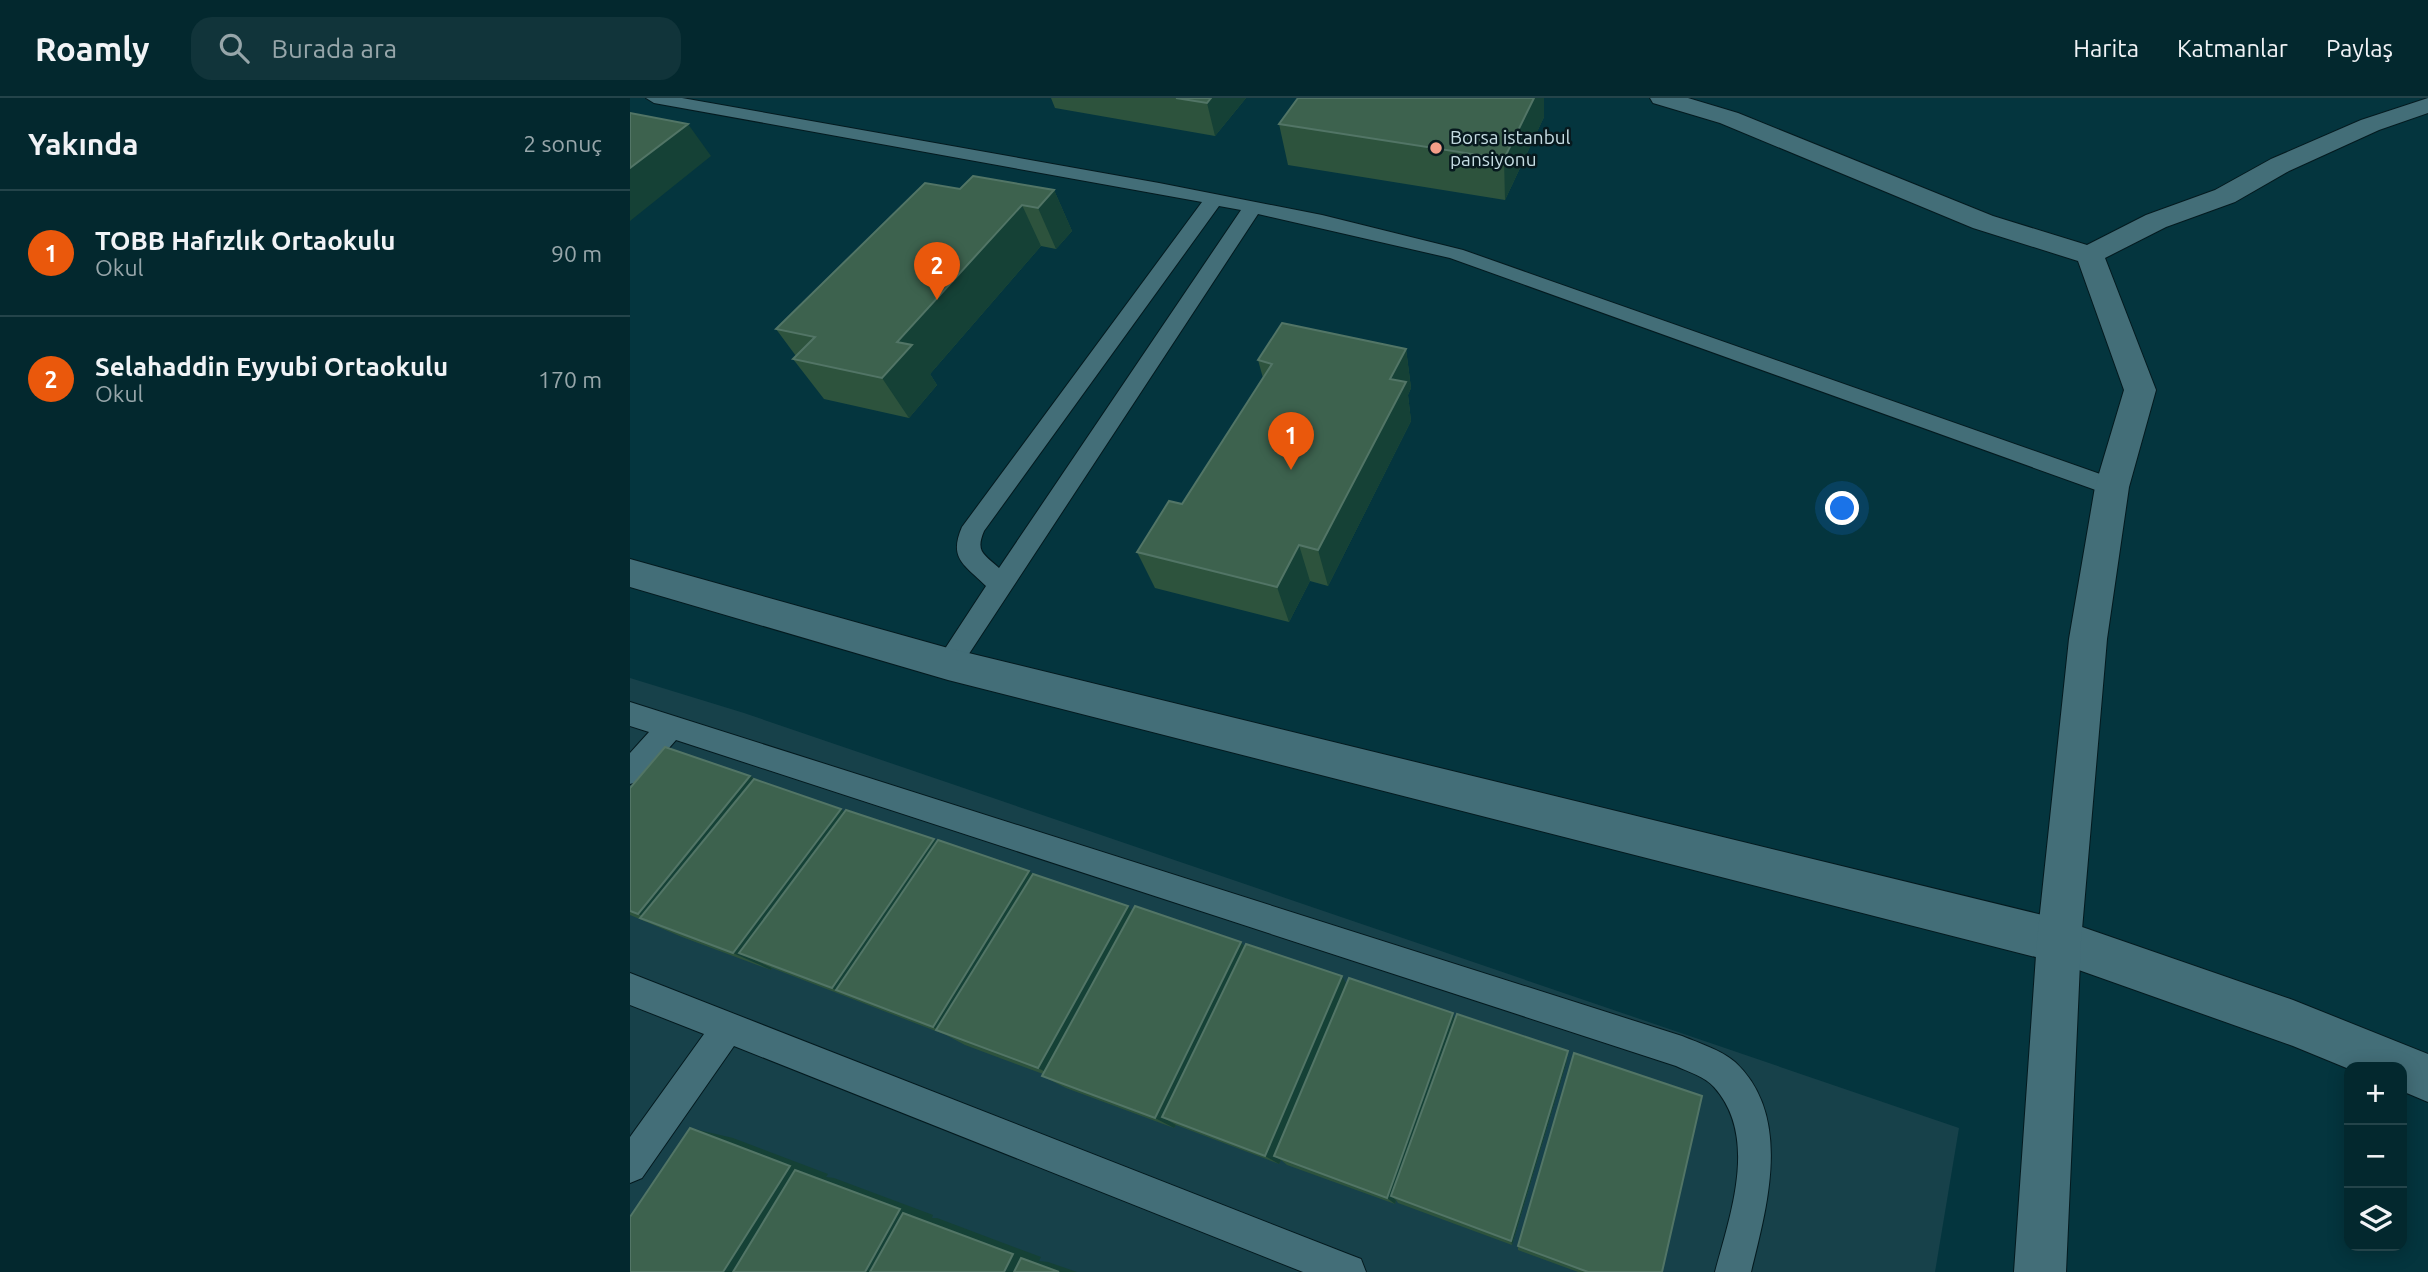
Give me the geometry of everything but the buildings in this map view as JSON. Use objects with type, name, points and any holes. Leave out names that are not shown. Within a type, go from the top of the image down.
[{"type":"street","points":[[1662,98],[1728,118],[1983,222],[2090,255],[2155,221],[2225,196],[2280,165],[2370,125],[2428,105]]},
{"type":"street","points":[[2040,1272],[2059,941],[2088,639],[2112,487],[2140,390],[2090,255]]},
{"type":"street","points":[[630,573],[948,664],[2059,941],[2293,1023],[2428,1077]]},
{"type":"lane","points":[[654,98],[1322,220],[1456,254],[2112,487]]},
{"type":"lane","points":[[1000,585],[977,565],[969,554],[967,543],[974,527],[1214,199]]},
{"type":"lane","points":[[948,664],[1253,207]]},
{"type":"lane","points":[[630,714],[1682,1052],[1723,1073],[1748,1105],[1755,1149],[1754,1187],[1733,1272]]},
{"type":"lane","points":[[630,772],[671,727]]},
{"type":"lane","points":[[630,989],[1348,1272]]},
{"type":"lane","points":[[630,1166],[729,1028]]},
{"type":"shaded area","points":[[630,678],[744,713],[1959,1128],[1935,1272],[630,1272]]},
{"type":"place","name":"Borsa istanbul pansiyonu","points":[[1436,148]]},
{"type":"place","name":"Selahaddin Eyyubi Ortaokulu","points":[[937,300]]},
{"type":"place","name":"TOBB Hafızlık Ortaokulu","points":[[1291,470]]}]
